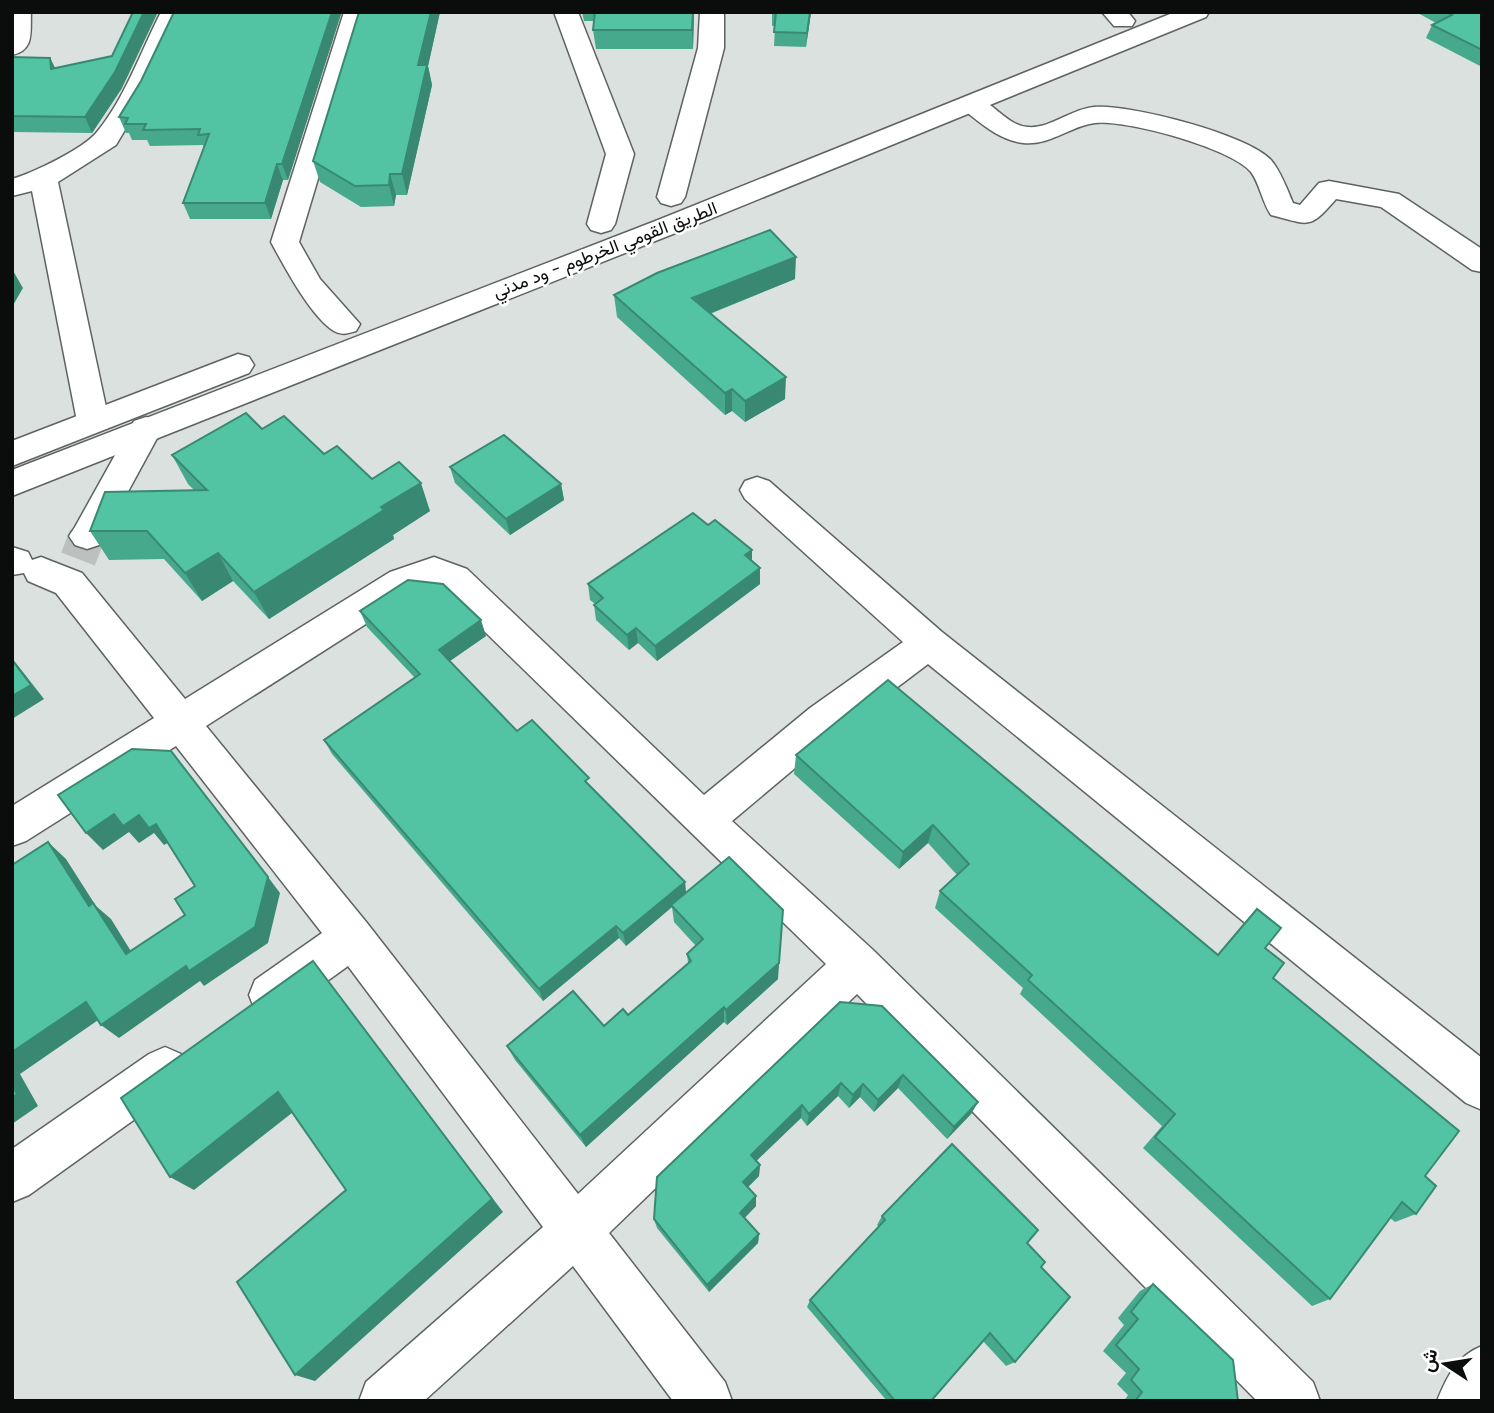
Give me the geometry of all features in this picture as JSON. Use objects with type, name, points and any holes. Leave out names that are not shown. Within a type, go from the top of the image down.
[{"type":"main road","points":[[12,48],[17,46],[19,12]]},
{"type":"main road","points":[[12,188],[44,178],[106,139],[132,96],[173,12]]},
{"type":"main road","points":[[345,324],[308,284],[285,242],[356,12]]},
{"type":"main road","points":[[566,12],[620,153],[601,224]]},
{"type":"main road","points":[[671,197],[711,48],[712,12]]},
{"type":"main road","name":"الطريق القومي الخرطوم - ود مدني","points":[[12,484],[973,104],[1197,12]]},
{"type":"main road","name":"الطريق القومي الخرطوم - ود مدني","points":[[12,454],[1128,15]]},
{"type":"main road","points":[[973,104],[1004,128],[1020,135],[1042,135],[1067,123],[1102,115],[1174,128],[1200,136],[1259,164],[1281,209],[1306,215],[1329,189],[1369,194],[1397,204],[1482,263]]},
{"type":"main road","points":[[44,178],[93,421]]},
{"type":"main road","points":[[146,429],[50,562],[352,937],[574,1232],[706,1401]]},
{"type":"main road","points":[[757,490],[929,643],[1482,1087]]},
{"type":"main road","points":[[12,828],[403,582],[434,571],[454,579],[703,820],[857,964],[1294,1401]]},
{"type":"main road","points":[[703,820],[824,720],[929,643]]},
{"type":"main road","points":[[239,1017],[352,937]]},
{"type":"main road","points":[[384,1401],[574,1232],[857,964]]},
{"type":"main road","points":[[12,1178],[193,1050]]},
{"type":"main road","points":[[1463,1401],[1482,1372]]},
{"type":"building","points":[[133,12],[144,12],[115,72],[85,117],[12,116],[12,57],[50,58],[51,69],[112,56]]},
{"type":"building","points":[[174,12],[332,12],[282,164],[277,164],[265,203],[183,203],[209,134],[198,135],[200,129],[143,130],[146,124],[125,124],[128,118],[119,117],[141,81]]},
{"type":"building","points":[[359,12],[431,12],[418,65],[427,65],[402,174],[390,174],[389,185],[355,186],[313,161]]},
{"type":"building","points":[[595,12],[693,12],[692,30],[593,30]]},
{"type":"building","points":[[776,12],[810,12],[807,33],[774,32]]},
{"type":"building","points":[[1447,12],[1482,12],[1482,50],[1432,25],[1452,15]]},
{"type":"building","points":[[770,230],[796,257],[692,298],[786,377],[745,401],[732,389],[725,393],[614,295],[657,273]]},
{"type":"building","points":[[246,413],[262,429],[284,416],[324,454],[337,446],[372,479],[399,462],[421,483],[381,507],[384,510],[254,592],[218,553],[185,573],[147,531],[90,531],[105,492],[207,490],[172,455]]},
{"type":"building","points":[[504,435],[561,484],[506,519],[450,467]]},
{"type":"building","points":[[693,513],[708,525],[715,520],[752,550],[745,555],[760,568],[655,646],[636,628],[627,635],[594,605],[603,598],[588,584]]},
{"type":"building","points":[[408,580],[443,584],[481,620],[439,650],[517,731],[532,720],[589,778],[585,781],[685,882],[623,933],[616,926],[539,989],[324,740],[420,674],[360,611]]},
{"type":"building","points":[[12,660],[31,685],[12,696]]},
{"type":"building","points":[[888,680],[1218,955],[1257,909],[1281,928],[1265,948],[1284,963],[1273,978],[1459,1131],[1425,1176],[1436,1186],[1416,1214],[1402,1202],[1330,1299],[1155,1137],[1175,1114],[1028,980],[1032,975],[940,891],[969,864],[933,825],[903,852],[796,755]]},
{"type":"building","points":[[132,749],[171,751],[268,877],[255,927],[189,971],[186,966],[101,1025],[86,1002],[12,1052],[12,865],[48,842],[89,906],[93,903],[126,954],[185,915],[175,899],[195,886],[156,824],[149,828],[139,815],[123,826],[114,814],[86,833],[58,795]]},
{"type":"building","points":[[729,857],[783,910],[779,963],[726,1010],[724,1007],[580,1135],[507,1046],[573,991],[604,1026],[623,1009],[628,1015],[691,961],[687,954],[703,939],[671,905]]},
{"type":"building","points":[[313,961],[492,1199],[295,1375],[237,1282],[346,1190],[278,1092],[170,1177],[121,1098]]},
{"type":"building","points":[[840,1002],[882,1006],[978,1102],[954,1127],[903,1075],[878,1100],[863,1084],[853,1095],[841,1083],[809,1114],[802,1105],[751,1155],[760,1165],[743,1182],[756,1196],[740,1213],[759,1234],[707,1285],[654,1219],[657,1177]]},
{"type":"building","points":[[12,1085],[17,1094],[12,1098]]},
{"type":"building","points":[[952,1144],[1038,1230],[1027,1243],[1045,1262],[1041,1267],[1070,1297],[1015,1362],[990,1333],[931,1401],[895,1401],[810,1300],[885,1220],[882,1216]]},
{"type":"building","points":[[1153,1284],[1233,1360],[1238,1401],[1135,1401],[1142,1392],[1131,1380],[1139,1369],[1116,1345],[1138,1319],[1131,1312]]},
{"type":"tunnel","points":[[78,559],[87,536]]}]
